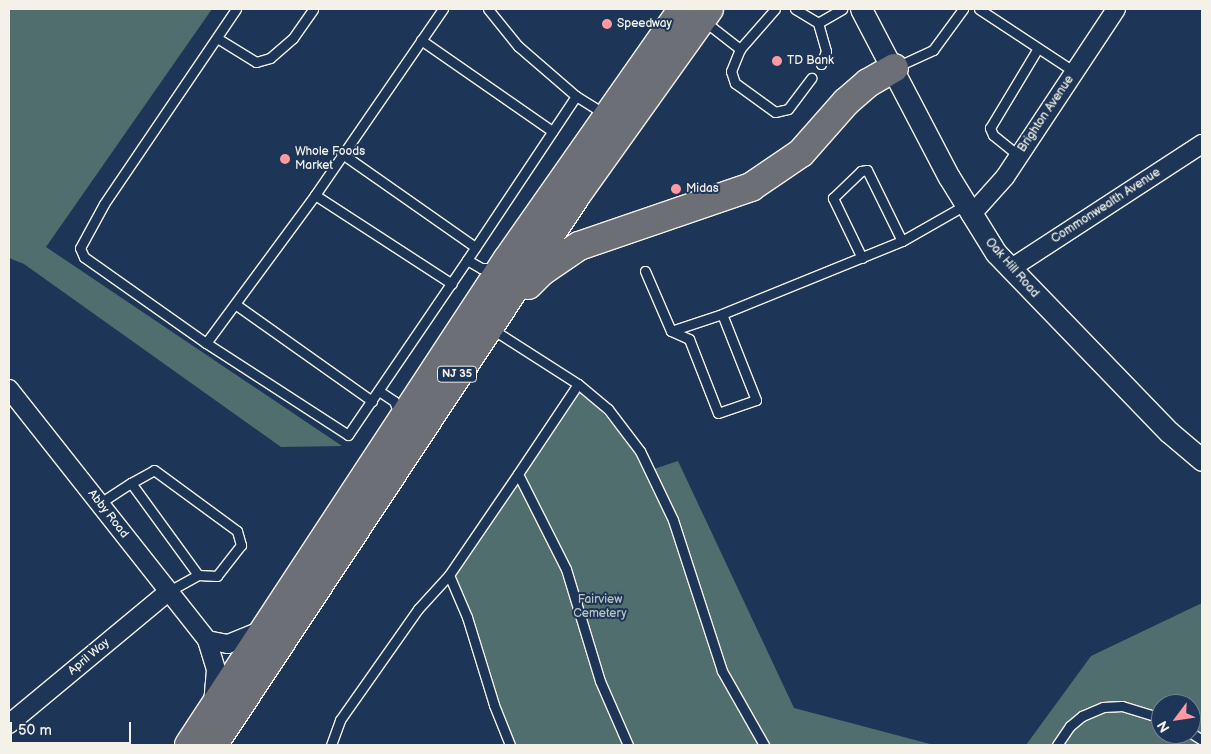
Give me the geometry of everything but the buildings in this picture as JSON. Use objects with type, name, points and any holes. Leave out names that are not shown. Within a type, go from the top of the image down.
[{"type":"highway","name":"NJ 35","points":[[189,745],[422,390],[483,281],[507,260],[606,115],[698,12]]},
{"type":"highway","name":"NJ 35","points":[[213,745],[698,12]]},
{"type":"highway","points":[[489,326],[541,272],[579,246],[720,200],[750,188],[782,168],[821,133],[846,102],[868,83],[894,68]]},
{"type":"street","name":"Oak Hill Road","points":[[861,9],[894,68],[919,123],[968,210],[1010,269],[1169,432],[1202,460]]},
{"type":"street","name":"Brighton Avenue","points":[[968,210],[1019,156],[1116,9]]},
{"type":"street","name":"Commonwealth Avenue","points":[[1010,269],[1202,144]]},
{"type":"street","name":"Abby Road","points":[[9,389],[207,640],[216,670],[213,709]]},
{"type":"street","name":"April Way","points":[[9,724],[169,591]]},
{"type":"street","points":[[207,640],[228,644],[243,641],[266,628]]},
{"type":"lane","points":[[236,9],[104,204],[80,248],[84,257],[206,343],[348,435],[452,284],[576,96]]},
{"type":"lane","points":[[217,38],[256,62],[270,58],[293,38],[313,9]]},
{"type":"lane","points":[[206,343],[315,195],[341,153],[443,9]]},
{"type":"lane","points":[[488,9],[518,46],[576,96],[606,115]]},
{"type":"lane","points":[[775,9],[740,49],[731,71],[735,83],[775,112],[788,109],[811,78]]},
{"type":"lane","points":[[795,9],[818,24],[826,51],[821,64]]},
{"type":"lane","points":[[818,24],[842,9]]},
{"type":"lane","points":[[894,68],[933,50],[963,9]]},
{"type":"lane","points":[[979,9],[1074,72]]},
{"type":"lane","points":[[698,12],[740,49]]},
{"type":"lane","points":[[420,40],[552,131]]},
{"type":"lane","points":[[1019,156],[993,135],[990,128],[1038,48]]},
{"type":"lane","points":[[341,153],[475,247]]},
{"type":"lane","points":[[862,258],[833,198],[861,171],[867,170],[902,241]]},
{"type":"lane","points":[[315,195],[452,284]]},
{"type":"lane","points":[[671,331],[722,314],[862,258],[968,210]]},
{"type":"lane","points":[[467,260],[483,281]]},
{"type":"lane","points":[[645,271],[671,331],[689,339],[718,413],[756,400],[722,314]]},
{"type":"lane","points":[[235,304],[372,401]]},
{"type":"lane","points":[[489,326],[578,384],[608,409],[628,434],[658,484],[673,520],[722,671],[764,745]]},
{"type":"lane","points":[[331,745],[332,737],[352,704],[418,609],[449,575],[578,384]]},
{"type":"lane","points":[[394,402],[405,401],[422,390]]},
{"type":"lane","points":[[379,391],[394,402],[400,417],[397,429]]},
{"type":"lane","points":[[100,503],[154,470],[237,531],[241,545],[218,576],[198,575],[169,591]]},
{"type":"lane","points":[[518,474],[566,569],[600,681],[628,745]]},
{"type":"lane","points":[[131,483],[198,575]]},
{"type":"lane","points":[[449,575],[467,616],[494,705],[510,745]]},
{"type":"lane","points":[[1057,745],[1070,726],[1082,716],[1103,707],[1122,706],[1151,715]]},
{"type":"green space","points":[[9,9],[212,9],[46,247],[342,446],[281,447],[24,264],[9,258]]},
{"type":"green space","name":"Fairview Cemetery","points":[[575,380],[651,470],[678,461],[794,708],[934,745],[510,745],[445,572]]},
{"type":"green space","points":[[1202,603],[1202,745],[1026,745],[1091,656]]},
{"type":"place","name":"Speedway","points":[[607,24]]},
{"type":"place","name":"TD Bank","points":[[777,61]]},
{"type":"place","name":"Whole Foods Market","points":[[285,159]]},
{"type":"place","name":"Midas","points":[[676,189]]}]
